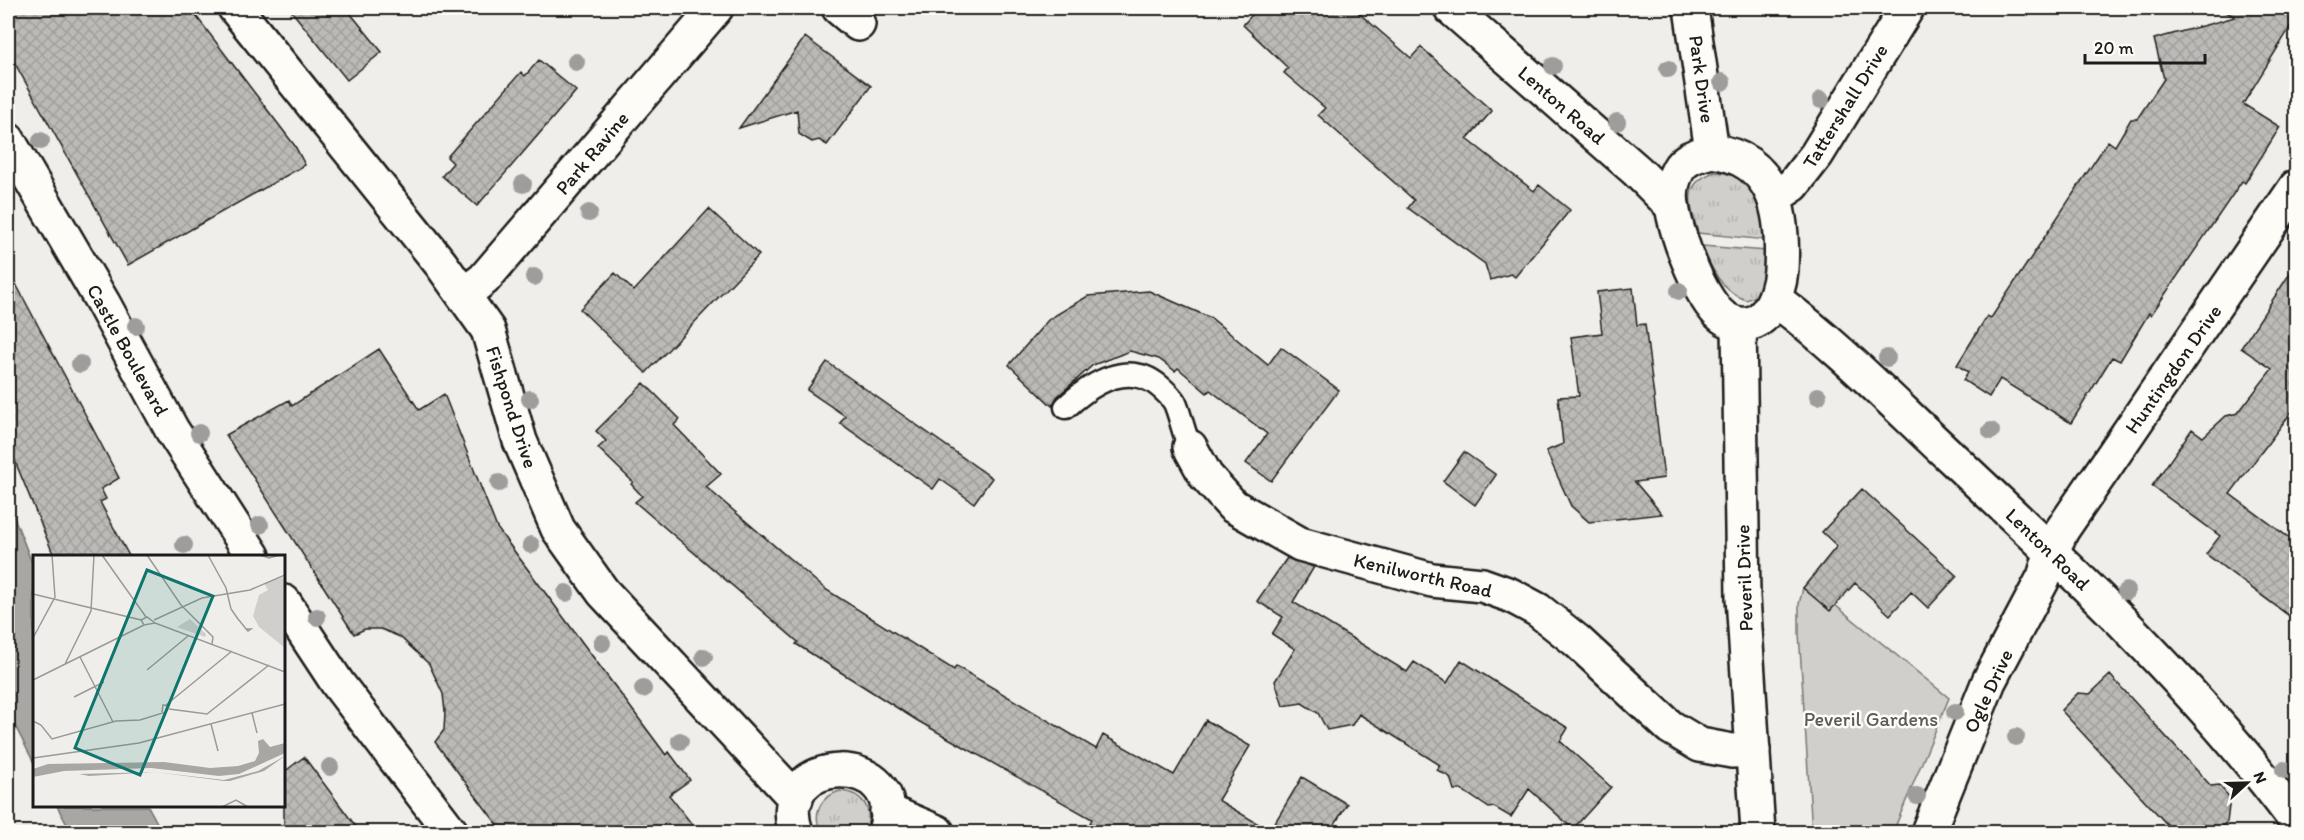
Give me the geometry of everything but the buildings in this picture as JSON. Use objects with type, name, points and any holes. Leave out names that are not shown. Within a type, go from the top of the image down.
[{"type":"street","name":"Fishpond Drive","points":[[235,8],[463,295],[488,330],[519,441],[558,529],[603,592],[796,799]]},
{"type":"street","name":"Park Ravine","points":[[463,295],[484,279],[716,8]]},
{"type":"street","name":"Lenton Road","points":[[1451,8],[1637,171],[1671,206]]},
{"type":"street","name":"Park Drive","points":[[1691,8],[1712,151]]},
{"type":"street","name":"Tattershall Drive","points":[[1775,197],[1794,185],[1817,154],[1907,8]]},
{"type":"street","name":"Castle Boulevard","points":[[8,140],[103,303],[172,430],[252,555]]},
{"type":"street","name":"Lenton Road","points":[[1712,151],[1690,158],[1678,168],[1671,187],[1671,206],[1681,240],[1706,296],[1725,319],[1739,324]]},
{"type":"street","points":[[1712,151],[1741,160],[1757,170],[1775,197],[1782,245],[1776,300],[1759,319],[1739,324]]},
{"type":"street","name":"Huntingdon Drive","points":[[2052,551],[2074,512],[2296,187]]},
{"type":"street","name":"Lenton Road","points":[[1776,300],[1831,345],[2052,551],[2231,737],[2296,821]]},
{"type":"street","name":"Peveril Drive","points":[[1739,324],[1743,597],[1758,832]]},
{"type":"street","name":"Kenilworth Road","points":[[1190,447],[1206,476],[1233,506],[1300,544],[1432,580],[1482,585],[1510,595],[1538,610],[1577,641],[1670,727],[1700,745],[1732,752],[1753,750]]},
{"type":"street","name":"Ogle Drive","points":[[1928,832],[1989,681],[2044,577],[2052,551]]},
{"type":"street","points":[[285,604],[338,684],[451,832]]},
{"type":"street","points":[[796,832],[793,823],[796,799],[813,777],[826,771],[839,769],[866,776],[884,797],[886,822],[938,832]]},
{"type":"lane","points":[[1065,407],[1082,393],[1118,376],[1138,373],[1147,376],[1169,395],[1175,404],[1180,424],[1190,447]]},
{"type":"green space","points":[[1715,172],[1729,174],[1748,185],[1759,204],[1766,240],[1698,233],[1692,213],[1691,196],[1697,182]]},
{"type":"green space","points":[[1702,246],[1767,251],[1769,269],[1760,295],[1746,300],[1730,291],[1718,278]]},
{"type":"green space","name":"Peveril Gardens","points":[[1803,588],[1830,610],[1835,605],[1949,698],[1893,832],[1812,832],[1799,633],[1799,604]]},
{"type":"green space","points":[[840,791],[855,795],[865,804],[868,817],[865,832],[821,832],[817,818],[820,807],[827,797]]},
{"type":"shaded area","points":[[8,502],[33,565],[33,761],[8,712]]},
{"type":"shaded area","points":[[58,807],[149,807],[162,832],[71,832]]}]
